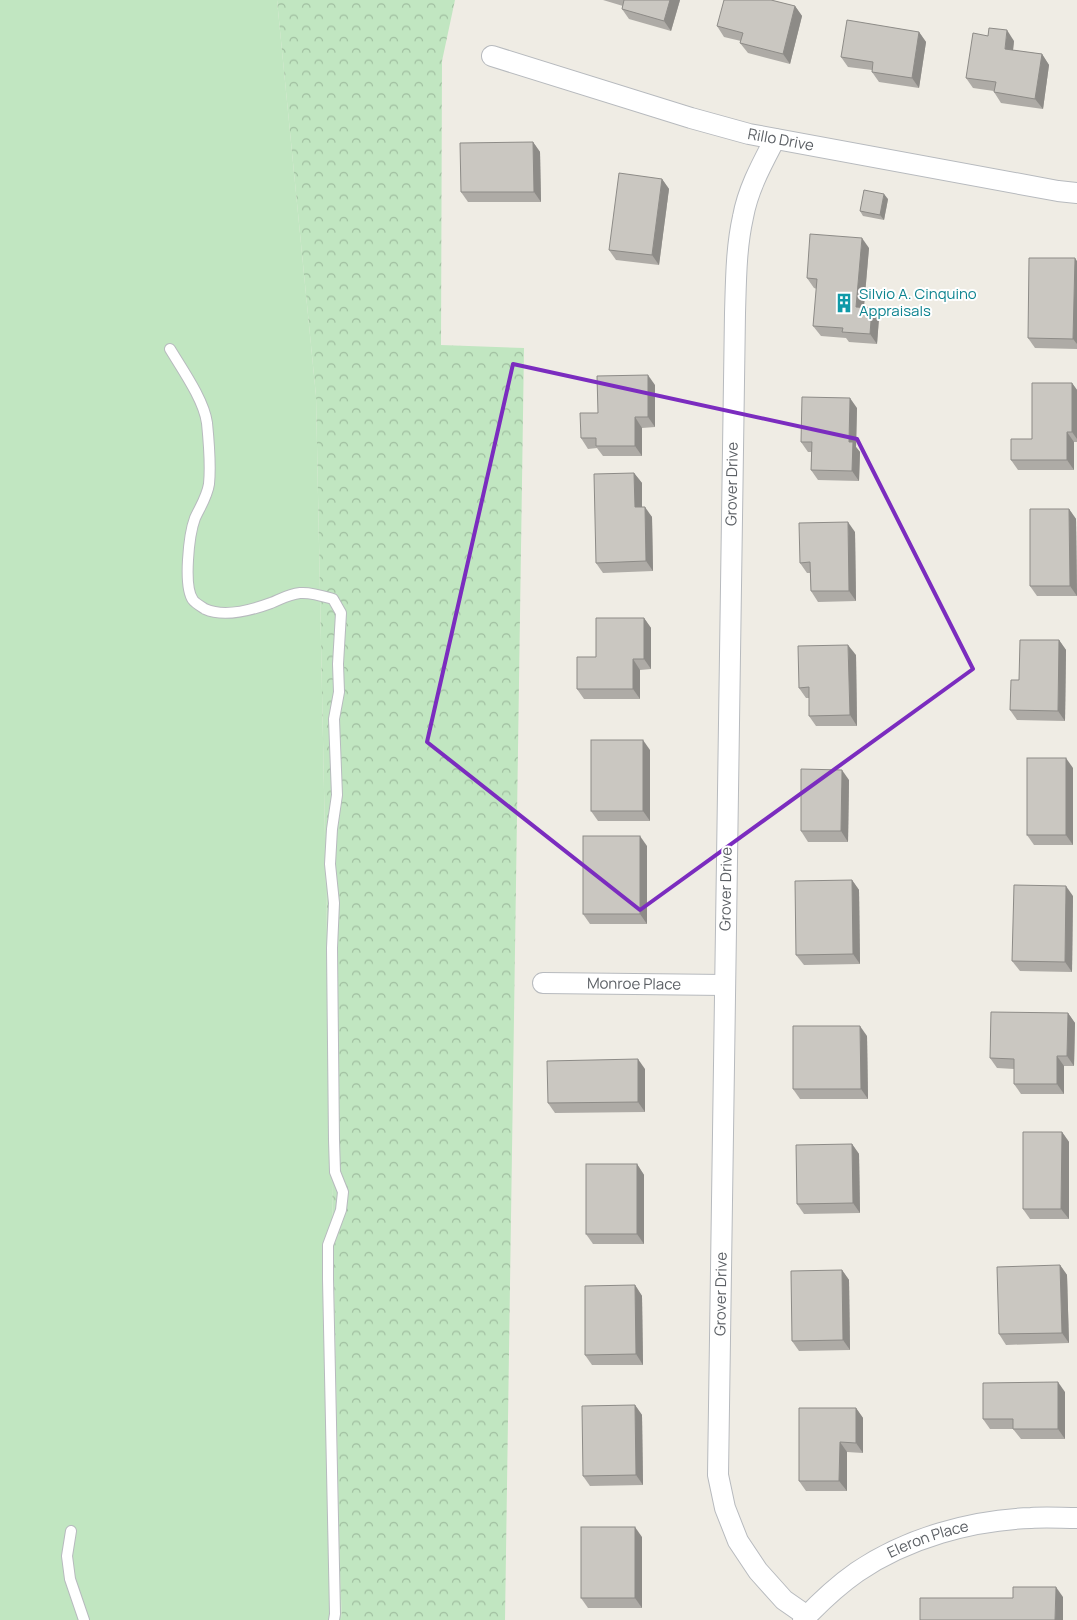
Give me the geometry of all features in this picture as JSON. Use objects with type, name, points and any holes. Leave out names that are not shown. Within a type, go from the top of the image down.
[{"type":"street","name":"Rillo Drive","points":[[492,56],[691,118],[749,134],[1058,192],[1077,193]]},
{"type":"street","name":"Grover Drive","points":[[775,139],[755,178],[743,216],[737,256],[734,313],[718,1475],[725,1508],[738,1541],[758,1571],[784,1600],[805,1618]]},
{"type":"street","name":"Monroe Place","points":[[543,983],[725,985]]},
{"type":"street","name":"Eleron Place","points":[[805,1618],[825,1597],[858,1571],[895,1550],[937,1534],[982,1523],[1030,1518],[1077,1518]]},
{"type":"lane","points":[[170,349],[203,407],[207,420],[210,452],[209,485],[204,503],[195,518],[189,537],[188,587],[193,601],[205,609],[220,613],[237,612],[301,593],[315,594],[333,599],[342,613],[338,692],[334,719],[337,795],[332,829],[330,864],[334,903],[332,948],[335,1172],[343,1192],[341,1210],[328,1245],[334,1620]]},
{"type":"lane","points":[[71,1531],[67,1556],[70,1579],[84,1620]]},
{"type":"highlighted area","points":[[513,364],[857,439],[973,669],[640,910],[427,742]]},
{"type":"green space","points":[[0,0],[277,0],[316,396],[342,1620],[0,1620]]},
{"type":"green space","points":[[277,0],[455,0],[442,61],[441,345],[524,348],[505,1620],[342,1620],[316,396]]},
{"type":"building","points":[[624,0],[670,0],[664,21],[622,9]]},
{"type":"building","points":[[724,0],[771,0],[795,6],[783,54],[740,43],[743,33],[717,26]]},
{"type":"building","points":[[847,20],[919,32],[912,78],[872,72],[873,62],[841,57]]},
{"type":"building","points":[[989,28],[1007,30],[1005,49],[1042,54],[1035,99],[994,92],[996,82],[966,78],[973,33],[988,36]]},
{"type":"building","points":[[533,142],[534,192],[461,192],[460,143]]},
{"type":"building","points":[[619,173],[662,179],[652,255],[609,250]]},
{"type":"building","points":[[864,190],[884,194],[880,215],[860,211]]},
{"type":"building","name":"Silvio A. Cinquino Appraisals","points":[[810,234],[862,238],[856,307],[872,308],[870,334],[842,332],[843,328],[813,326],[817,279],[807,278]]},
{"type":"building","points":[[1029,258],[1075,258],[1073,339],[1028,338]]},
{"type":"building","points":[[648,375],[648,417],[635,417],[635,446],[596,446],[596,438],[581,438],[580,413],[598,413],[597,376]]},
{"type":"building","points":[[1032,383],[1072,383],[1072,432],[1067,432],[1067,460],[1011,460],[1011,439],[1032,439]]},
{"type":"building","points":[[802,397],[850,398],[849,442],[853,442],[852,471],[811,470],[812,442],[801,442]]},
{"type":"building","points":[[634,473],[635,507],[645,507],[646,561],[596,563],[594,474]]},
{"type":"building","points":[[1030,509],[1069,509],[1070,586],[1030,586]]},
{"type":"building","points":[[848,522],[849,591],[811,591],[810,562],[800,563],[799,523]]},
{"type":"building","points":[[596,618],[644,618],[644,659],[633,659],[633,689],[577,689],[577,657],[596,657]]},
{"type":"building","points":[[1020,640],[1059,640],[1058,711],[1010,710],[1011,680],[1019,680]]},
{"type":"building","points":[[848,645],[850,715],[809,716],[809,687],[799,688],[798,646]]},
{"type":"building","points":[[591,740],[643,740],[643,811],[591,811]]},
{"type":"building","points":[[1027,758],[1066,758],[1066,835],[1027,835]]},
{"type":"building","points":[[801,769],[842,770],[841,831],[801,831]]},
{"type":"building","points":[[583,836],[640,836],[640,914],[583,914]]},
{"type":"building","points":[[852,880],[853,954],[796,955],[795,881]]},
{"type":"building","points":[[1014,885],[1066,886],[1065,962],[1012,961]]},
{"type":"building","points":[[991,1012],[1068,1013],[1067,1056],[1057,1056],[1057,1084],[1014,1084],[1014,1059],[990,1058]]},
{"type":"building","points":[[793,1026],[860,1026],[861,1089],[793,1089]]},
{"type":"building","points":[[638,1059],[638,1102],[548,1103],[547,1061]]},
{"type":"building","points":[[1023,1132],[1062,1132],[1061,1209],[1023,1209]]},
{"type":"building","points":[[852,1144],[853,1203],[797,1204],[796,1145]]},
{"type":"building","points":[[586,1164],[637,1164],[637,1234],[586,1234]]},
{"type":"building","points":[[1060,1265],[1062,1333],[999,1334],[997,1267]]},
{"type":"building","points":[[842,1270],[843,1340],[792,1341],[791,1271]]},
{"type":"building","points":[[635,1285],[636,1354],[585,1355],[585,1286]]},
{"type":"building","points":[[1058,1382],[1058,1429],[1013,1429],[1013,1419],[983,1419],[983,1383]]},
{"type":"building","points":[[635,1405],[636,1475],[583,1476],[582,1406]]},
{"type":"building","points":[[799,1408],[856,1408],[856,1443],[840,1442],[839,1481],[799,1481]]},
{"type":"building","points":[[581,1527],[635,1527],[635,1598],[581,1598]]},
{"type":"building","points":[[1013,1587],[1056,1587],[1055,1620],[920,1620],[920,1598],[1013,1598]]},
{"type":"place","name":"Silvio A. Cinquino Appraisals","points":[[844,303]]}]
